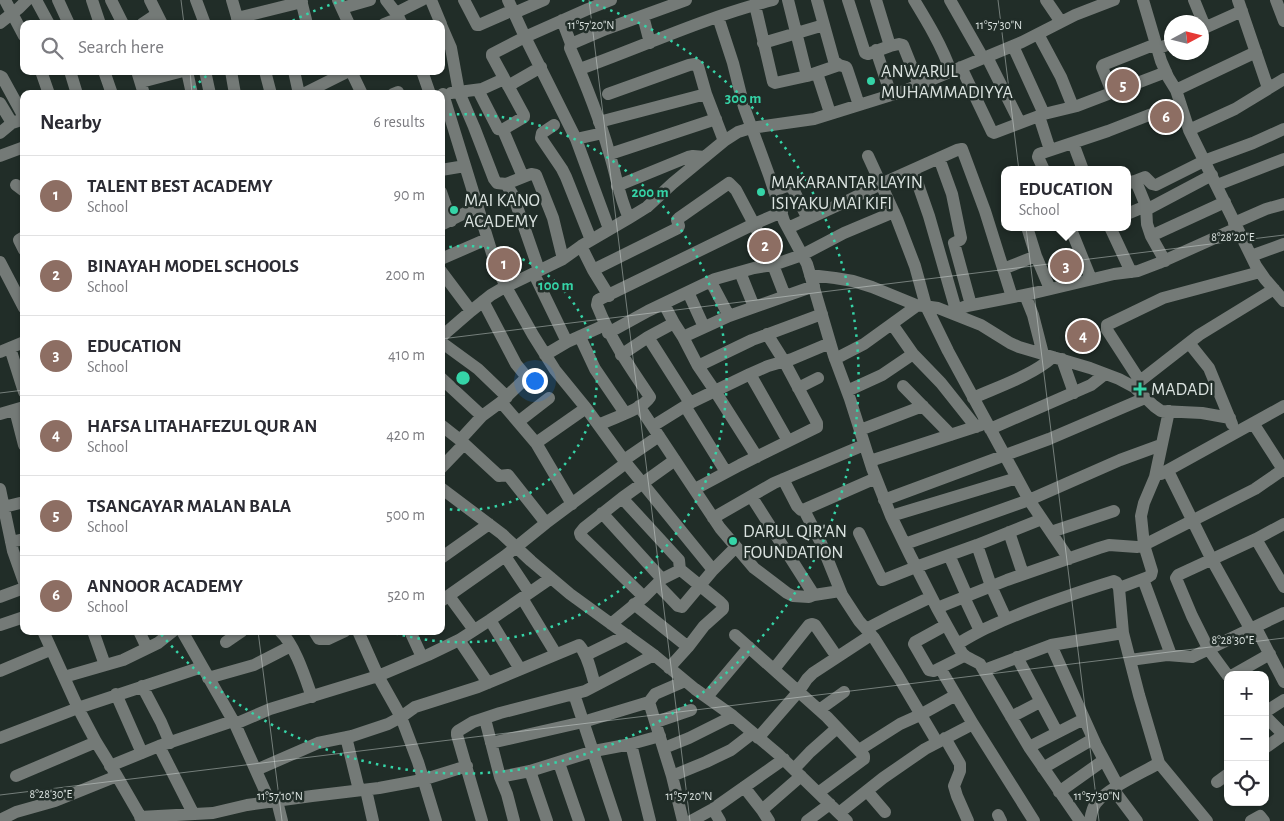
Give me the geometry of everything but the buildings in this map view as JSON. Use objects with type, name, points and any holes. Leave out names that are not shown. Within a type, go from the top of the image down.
[{"type":"street","points":[[5,0],[20,28]]},
{"type":"street","points":[[0,22],[27,0]]},
{"type":"street","points":[[36,0],[47,20]]},
{"type":"street","points":[[58,0],[67,20]]},
{"type":"street","points":[[92,0],[98,18]]},
{"type":"street","points":[[150,0],[160,19]]},
{"type":"street","points":[[196,0],[204,20]]},
{"type":"street","points":[[232,0],[238,20]]},
{"type":"street","points":[[347,20],[340,4],[370,0]]},
{"type":"street","points":[[386,0],[399,18],[422,0]]},
{"type":"street","points":[[431,0],[439,20]]},
{"type":"street","points":[[464,0],[476,25],[512,8],[544,0]]},
{"type":"street","points":[[503,130],[524,116],[492,54],[562,20],[611,0]]},
{"type":"street","points":[[571,44],[606,29],[686,0]]},
{"type":"street","points":[[580,69],[718,17],[772,0]]},
{"type":"street","points":[[788,0],[796,34],[830,113]]},
{"type":"street","points":[[817,0],[834,61],[847,69],[859,105]]},
{"type":"street","points":[[848,0],[865,53],[868,54],[899,44],[903,45],[919,85]]},
{"type":"street","points":[[876,0],[890,46]]},
{"type":"street","points":[[914,0],[992,132],[997,132],[1041,115],[1073,107],[1166,72]]},
{"type":"street","points":[[950,0],[985,58],[1020,123]]},
{"type":"street","points":[[1046,0],[1061,22]]},
{"type":"street","points":[[445,329],[506,286],[564,259],[586,243],[647,206],[724,141],[738,132],[751,128],[806,120],[891,95],[1014,46],[1061,22],[1082,6],[1110,0]]},
{"type":"street","points":[[1143,0],[1166,72],[1176,90],[1189,130],[1251,256],[1260,272],[1284,301]]},
{"type":"street","points":[[1194,0],[1199,15]]},
{"type":"street","points":[[1276,0],[1284,21]]},
{"type":"street","points":[[241,20],[301,1],[307,20]]},
{"type":"street","points":[[98,18],[112,2],[120,20]]},
{"type":"street","points":[[755,5],[772,82],[775,83],[812,74],[839,65]]},
{"type":"street","points":[[1209,24],[1240,5],[1268,88]]},
{"type":"street","points":[[512,8],[576,139],[609,229]]},
{"type":"street","points":[[643,16],[650,43]]},
{"type":"street","points":[[718,17],[732,58],[751,128],[788,228],[807,264],[835,359],[864,445],[891,516],[934,603],[964,656],[980,664],[1043,768],[1080,821]]},
{"type":"street","points":[[562,20],[571,44],[570,48],[588,88],[610,154],[617,186],[629,218]]},
{"type":"street","points":[[763,43],[824,25]]},
{"type":"street","points":[[445,34],[451,48],[459,92],[494,179],[497,183],[506,184],[531,174],[536,175],[553,218],[564,259]]},
{"type":"street","points":[[1038,34],[1061,77],[1073,107]]},
{"type":"street","points":[[1112,92],[1102,67],[1103,64],[1164,45]]},
{"type":"street","points":[[1014,46],[1041,115],[1050,150]]},
{"type":"street","points":[[876,50],[891,95]]},
{"type":"street","points":[[1176,90],[1256,52]]},
{"type":"street","points":[[608,94],[695,64],[698,66],[706,94],[724,141]]},
{"type":"street","points":[[445,93],[482,89],[506,82],[541,67]]},
{"type":"street","points":[[42,75],[48,90]]},
{"type":"street","points":[[71,75],[76,90]]},
{"type":"street","points":[[105,75],[111,90]]},
{"type":"street","points":[[141,82],[169,75]]},
{"type":"street","points":[[186,75],[191,90]]},
{"type":"street","points":[[206,75],[209,90]]},
{"type":"street","points":[[232,75],[234,90]]},
{"type":"street","points":[[266,75],[270,90]]},
{"type":"street","points":[[295,75],[300,90]]},
{"type":"street","points":[[326,89],[345,75]]},
{"type":"street","points":[[352,75],[360,90]]},
{"type":"street","points":[[425,75],[435,90]]},
{"type":"street","points":[[0,76],[7,85],[20,120]]},
{"type":"street","points":[[1189,130],[1235,109],[1284,79]]},
{"type":"street","points":[[478,90],[498,129],[503,130],[523,177]]},
{"type":"street","points":[[576,139],[601,128],[706,94]]},
{"type":"street","points":[[0,103],[20,120]]},
{"type":"street","points":[[1042,166],[1038,156],[1042,153],[1108,131],[1180,103]]},
{"type":"street","points":[[445,113],[465,166],[498,269],[545,355],[625,461],[714,570]]},
{"type":"street","points":[[610,154],[716,119]]},
{"type":"street","points":[[0,133],[20,120]]},
{"type":"street","points":[[554,125],[542,133],[541,138],[562,169],[593,270],[609,296]]},
{"type":"street","points":[[1131,182],[1145,177],[1152,184],[1156,185],[1204,161],[1284,129]]},
{"type":"street","points":[[1073,143],[1082,166]]},
{"type":"street","points":[[0,156],[20,148]]},
{"type":"street","points":[[788,228],[939,158],[957,150],[962,150],[985,211],[1012,298]]},
{"type":"street","points":[[868,156],[894,212],[915,266],[922,306],[973,398],[984,426]]},
{"type":"street","points":[[617,186],[688,157],[706,157]]},
{"type":"street","points":[[939,158],[954,203],[962,238],[954,243],[971,305]]},
{"type":"street","points":[[1131,213],[1214,180],[1284,158]]},
{"type":"street","points":[[445,169],[465,166]]},
{"type":"street","points":[[913,170],[929,216],[953,311]]},
{"type":"street","points":[[1131,182],[1137,184],[1146,208],[1147,224],[1151,236],[1165,261]]},
{"type":"street","points":[[593,270],[678,228],[677,220],[679,218],[729,183],[736,190],[754,224],[785,296]]},
{"type":"street","points":[[506,184],[513,195],[536,272],[567,342]]},
{"type":"street","points":[[774,192],[787,186],[792,187],[808,219]]},
{"type":"street","points":[[1151,236],[1225,202]]},
{"type":"street","points":[[953,311],[971,305],[1012,298],[1091,279],[1138,271],[1165,261],[1266,209],[1284,204]]},
{"type":"street","points":[[446,223],[477,207]]},
{"type":"street","points":[[599,425],[639,406],[648,401],[650,397],[621,355],[606,329],[597,305],[598,300],[782,212]]},
{"type":"street","points":[[545,355],[567,342],[648,312],[711,282],[754,268],[773,265],[802,254],[844,233],[894,212]]},
{"type":"street","points":[[1028,231],[1036,256],[1050,289]]},
{"type":"street","points":[[1072,231],[1091,279]]},
{"type":"street","points":[[1112,231],[1130,272]]},
{"type":"street","points":[[445,257],[487,239]]},
{"type":"street","points":[[1251,256],[1284,244]]},
{"type":"street","points":[[1003,269],[1036,256]]},
{"type":"street","points":[[0,262],[20,300]]},
{"type":"street","points":[[740,272],[754,307]]},
{"type":"street","points":[[1230,418],[1202,413],[1161,411],[1154,406],[1145,398],[1107,330],[1107,325],[1153,301],[1260,272]]},
{"type":"street","points":[[445,277],[470,311]]},
{"type":"street","points":[[683,337],[704,326],[785,296],[812,281],[835,278],[853,281],[922,306],[953,311],[1019,347],[1137,384]]},
{"type":"street","points":[[711,282],[729,316]]},
{"type":"street","points":[[1137,384],[1200,335],[1274,290]]},
{"type":"street","points":[[688,292],[704,326]]},
{"type":"street","points":[[1025,295],[1053,357],[1074,392]]},
{"type":"street","points":[[445,463],[482,416],[504,400],[524,381],[525,375],[516,364],[483,301]]},
{"type":"street","points":[[664,304],[698,366],[757,457]]},
{"type":"street","points":[[835,359],[864,344],[922,306]]},
{"type":"street","points":[[698,366],[745,343],[822,314]]},
{"type":"street","points":[[621,355],[674,323]]},
{"type":"street","points":[[892,324],[913,354],[984,426],[1005,456],[1029,500],[1069,559]]},
{"type":"street","points":[[695,489],[817,427],[784,361],[767,334]]},
{"type":"street","points":[[580,337],[595,369],[625,413]]},
{"type":"street","points":[[648,337],[726,472]]},
{"type":"street","points":[[474,630],[445,599],[505,556],[546,522],[572,504],[625,461],[656,431],[688,405],[750,374],[830,343]]},
{"type":"street","points":[[1189,343],[1209,368],[1236,433]]},
{"type":"street","points":[[20,344],[5,350],[20,383]]},
{"type":"street","points":[[445,345],[478,369],[504,400],[518,422],[536,443],[572,504]]},
{"type":"street","points":[[847,391],[882,375],[913,354]]},
{"type":"street","points":[[973,398],[1028,374],[1053,357]]},
{"type":"street","points":[[750,374],[788,441]]},
{"type":"street","points":[[870,461],[984,426],[1091,385],[1105,374]]},
{"type":"street","points":[[798,388],[818,378]]},
{"type":"street","points":[[445,382],[482,416]]},
{"type":"street","points":[[903,386],[951,435]]},
{"type":"street","points":[[518,422],[549,398]]},
{"type":"street","points":[[884,500],[1057,436],[1145,398]]},
{"type":"street","points":[[639,406],[714,518],[754,568],[787,593],[794,596],[804,597],[840,591]]},
{"type":"street","points":[[860,430],[923,406]]},
{"type":"street","points":[[1155,477],[1284,406]]},
{"type":"street","points":[[536,443],[586,408]]},
{"type":"street","points":[[0,414],[19,409]]},
{"type":"street","points":[[1119,588],[1151,575],[1152,571],[1144,545],[1141,516],[1144,503],[1155,477],[1168,411]]},
{"type":"street","points":[[672,776],[706,762],[756,736],[813,672],[837,657],[891,616],[966,596],[1023,574],[1109,545],[1137,547],[1144,545],[1255,488],[1284,470],[1253,423]]},
{"type":"street","points":[[445,428],[499,476],[508,476],[546,522]]},
{"type":"street","points":[[714,518],[783,480],[864,445]]},
{"type":"street","points":[[904,544],[1029,500],[1120,460],[1161,445]]},
{"type":"street","points":[[675,460],[584,528],[580,536],[639,600],[688,647]]},
{"type":"street","points":[[1168,471],[1212,560],[1270,654],[1284,682]]},
{"type":"street","points":[[804,510],[876,478]]},
{"type":"street","points":[[891,516],[1017,478]]},
{"type":"street","points":[[941,479],[948,499]]},
{"type":"street","points":[[783,480],[797,506],[804,510],[821,543],[840,591],[898,676],[920,715],[960,764],[960,771],[954,786],[968,821]]},
{"type":"street","points":[[0,489],[2,507],[20,571]]},
{"type":"street","points":[[445,491],[502,534],[570,594],[733,716],[784,759],[839,813]]},
{"type":"street","points":[[752,496],[814,595]]},
{"type":"street","points":[[622,498],[679,560],[680,570],[723,605],[723,609],[704,626],[669,668]]},
{"type":"street","points":[[2,507],[20,503]]},
{"type":"street","points":[[1051,532],[1114,511]]},
{"type":"street","points":[[602,514],[680,607],[736,547]]},
{"type":"street","points":[[859,533],[882,580],[885,580],[1042,519]]},
{"type":"street","points":[[445,552],[489,524]]},
{"type":"street","points":[[1224,671],[1209,650],[1176,578],[1178,575],[1284,524]]},
{"type":"street","points":[[1009,532],[1023,574]]},
{"type":"street","points":[[11,542],[20,539]]},
{"type":"street","points":[[1256,539],[1284,587]]},
{"type":"street","points":[[977,545],[991,586],[1006,619]]},
{"type":"street","points":[[949,555],[980,631]]},
{"type":"street","points":[[505,556],[556,654]]},
{"type":"street","points":[[611,624],[659,582],[680,570]]},
{"type":"street","points":[[0,820],[16,812],[56,800],[114,771],[142,753],[234,723],[270,709],[378,676],[422,658],[459,640],[550,578]]},
{"type":"street","points":[[1143,579],[1171,655]]},
{"type":"street","points":[[957,644],[980,631],[1023,612],[1114,581],[1116,582],[1119,588],[1123,633],[1159,763],[1207,821]]},
{"type":"street","points":[[0,597],[20,590]]},
{"type":"street","points":[[1130,660],[1171,655],[1192,657],[1284,613]]},
{"type":"street","points":[[0,625],[20,618]]},
{"type":"street","points":[[490,620],[520,669]]},
{"type":"street","points":[[774,669],[809,625],[812,624],[815,625],[837,657]]},
{"type":"street","points":[[946,625],[917,640],[914,644],[931,671],[964,656]]},
{"type":"street","points":[[984,670],[1051,645],[1123,633]]},
{"type":"street","points":[[44,635],[78,708],[141,819],[193,813],[213,813],[247,805],[362,790],[422,780],[467,766]]},
{"type":"street","points":[[94,635],[105,665]]},
{"type":"street","points":[[141,635],[147,648]]},
{"type":"street","points":[[64,676],[122,660],[158,642],[168,635]]},
{"type":"street","points":[[184,635],[234,723],[256,770],[274,801],[282,821]]},
{"type":"street","points":[[226,642],[236,635]]},
{"type":"street","points":[[284,635],[294,651],[312,697]]},
{"type":"street","points":[[316,635],[319,639],[324,640],[336,635]]},
{"type":"street","points":[[360,635],[378,676],[401,717],[418,762],[436,821]]},
{"type":"street","points":[[412,635],[422,658]]},
{"type":"street","points":[[586,655],[627,635]]},
{"type":"street","points":[[735,635],[819,710],[864,756],[864,759],[818,793]]},
{"type":"street","points":[[459,640],[488,683]]},
{"type":"street","points":[[256,770],[318,743],[372,730],[401,717],[416,707],[488,683],[579,645],[581,645],[586,655],[595,685]]},
{"type":"street","points":[[1051,645],[1116,787],[1137,821]]},
{"type":"street","points":[[0,738],[142,686],[206,672],[254,665],[290,646]]},
{"type":"street","points":[[707,697],[750,647]]},
{"type":"street","points":[[0,671],[50,650]]},
{"type":"street","points":[[1240,671],[1270,654]]},
{"type":"street","points":[[482,821],[457,734],[458,731],[473,722],[500,713],[585,691],[654,655]]},
{"type":"street","points":[[1017,657],[1057,732]]},
{"type":"street","points":[[940,668],[1034,821]]},
{"type":"street","points":[[491,743],[583,722],[649,702],[655,694],[685,681]]},
{"type":"street","points":[[142,686],[160,722],[165,745],[193,813]]},
{"type":"street","points":[[819,710],[844,692]]},
{"type":"street","points":[[116,694],[142,753]]},
{"type":"street","points":[[574,694],[616,821]]},
{"type":"street","points":[[859,750],[900,724],[956,695]]},
{"type":"street","points":[[1269,709],[1284,700]]},
{"type":"street","points":[[649,702],[664,748],[683,821]]},
{"type":"street","points":[[1011,717],[1040,702]]},
{"type":"street","points":[[656,722],[690,710]]},
{"type":"street","points":[[664,748],[733,716]]},
{"type":"street","points":[[485,718],[500,777],[507,794],[514,821]]},
{"type":"street","points":[[1029,746],[1084,719]]},
{"type":"street","points":[[1269,720],[1284,735],[1269,745]]},
{"type":"street","points":[[807,821],[839,813],[925,749],[973,724]]},
{"type":"street","points":[[744,787],[766,816],[810,752],[837,728]]},
{"type":"street","points":[[500,777],[559,763],[594,751],[660,736]]},
{"type":"street","points":[[346,737],[373,821]]},
{"type":"street","points":[[1043,768],[1093,739]]},
{"type":"street","points":[[16,776],[96,742]]},
{"type":"street","points":[[631,744],[650,821]]},
{"type":"street","points":[[691,821],[713,809],[784,759]]},
{"type":"street","points":[[1059,792],[1104,760]]},
{"type":"street","points":[[559,763],[579,821]]},
{"type":"street","points":[[1094,818],[1096,803],[1101,797],[1159,763]]},
{"type":"street","points":[[530,771],[547,821]]},
{"type":"street","points":[[1217,782],[1224,777]]},
{"type":"street","points":[[867,791],[885,812]]},
{"type":"street","points":[[713,809],[720,821]]},
{"type":"street","points":[[1251,821],[1260,816],[1264,821]]},
{"type":"place","name":"ANWARUL MUHAMMADIYYA","points":[[871,81]]},
{"type":"place","name":"TSANGAYAR MALAN BALA","points":[[1123,85]]},
{"type":"place","name":"ANNOOR ACADEMY","points":[[1166,117]]},
{"type":"place","name":"MAKARANTAR LAYIN ISIYAKU MAI KIFI","points":[[761,192]]},
{"type":"place","name":"MAI KANO ACADEMY","points":[[454,210]]},
{"type":"place","name":"BINAYAH MODEL SCHOOLS","points":[[765,246]]},
{"type":"place","name":"TALENT BEST ACADEMY","points":[[504,264]]},
{"type":"place","name":"EDUCATION","points":[[1066,266]]},
{"type":"place","name":"HAFSA LITAHAFEZUL QUR AN","points":[[1083,336]]},
{"type":"place","name":"MADADI","points":[[1140,389]]},
{"type":"place","name":"DARUL QIR'AN FOUNDATION","points":[[733,541]]}]
